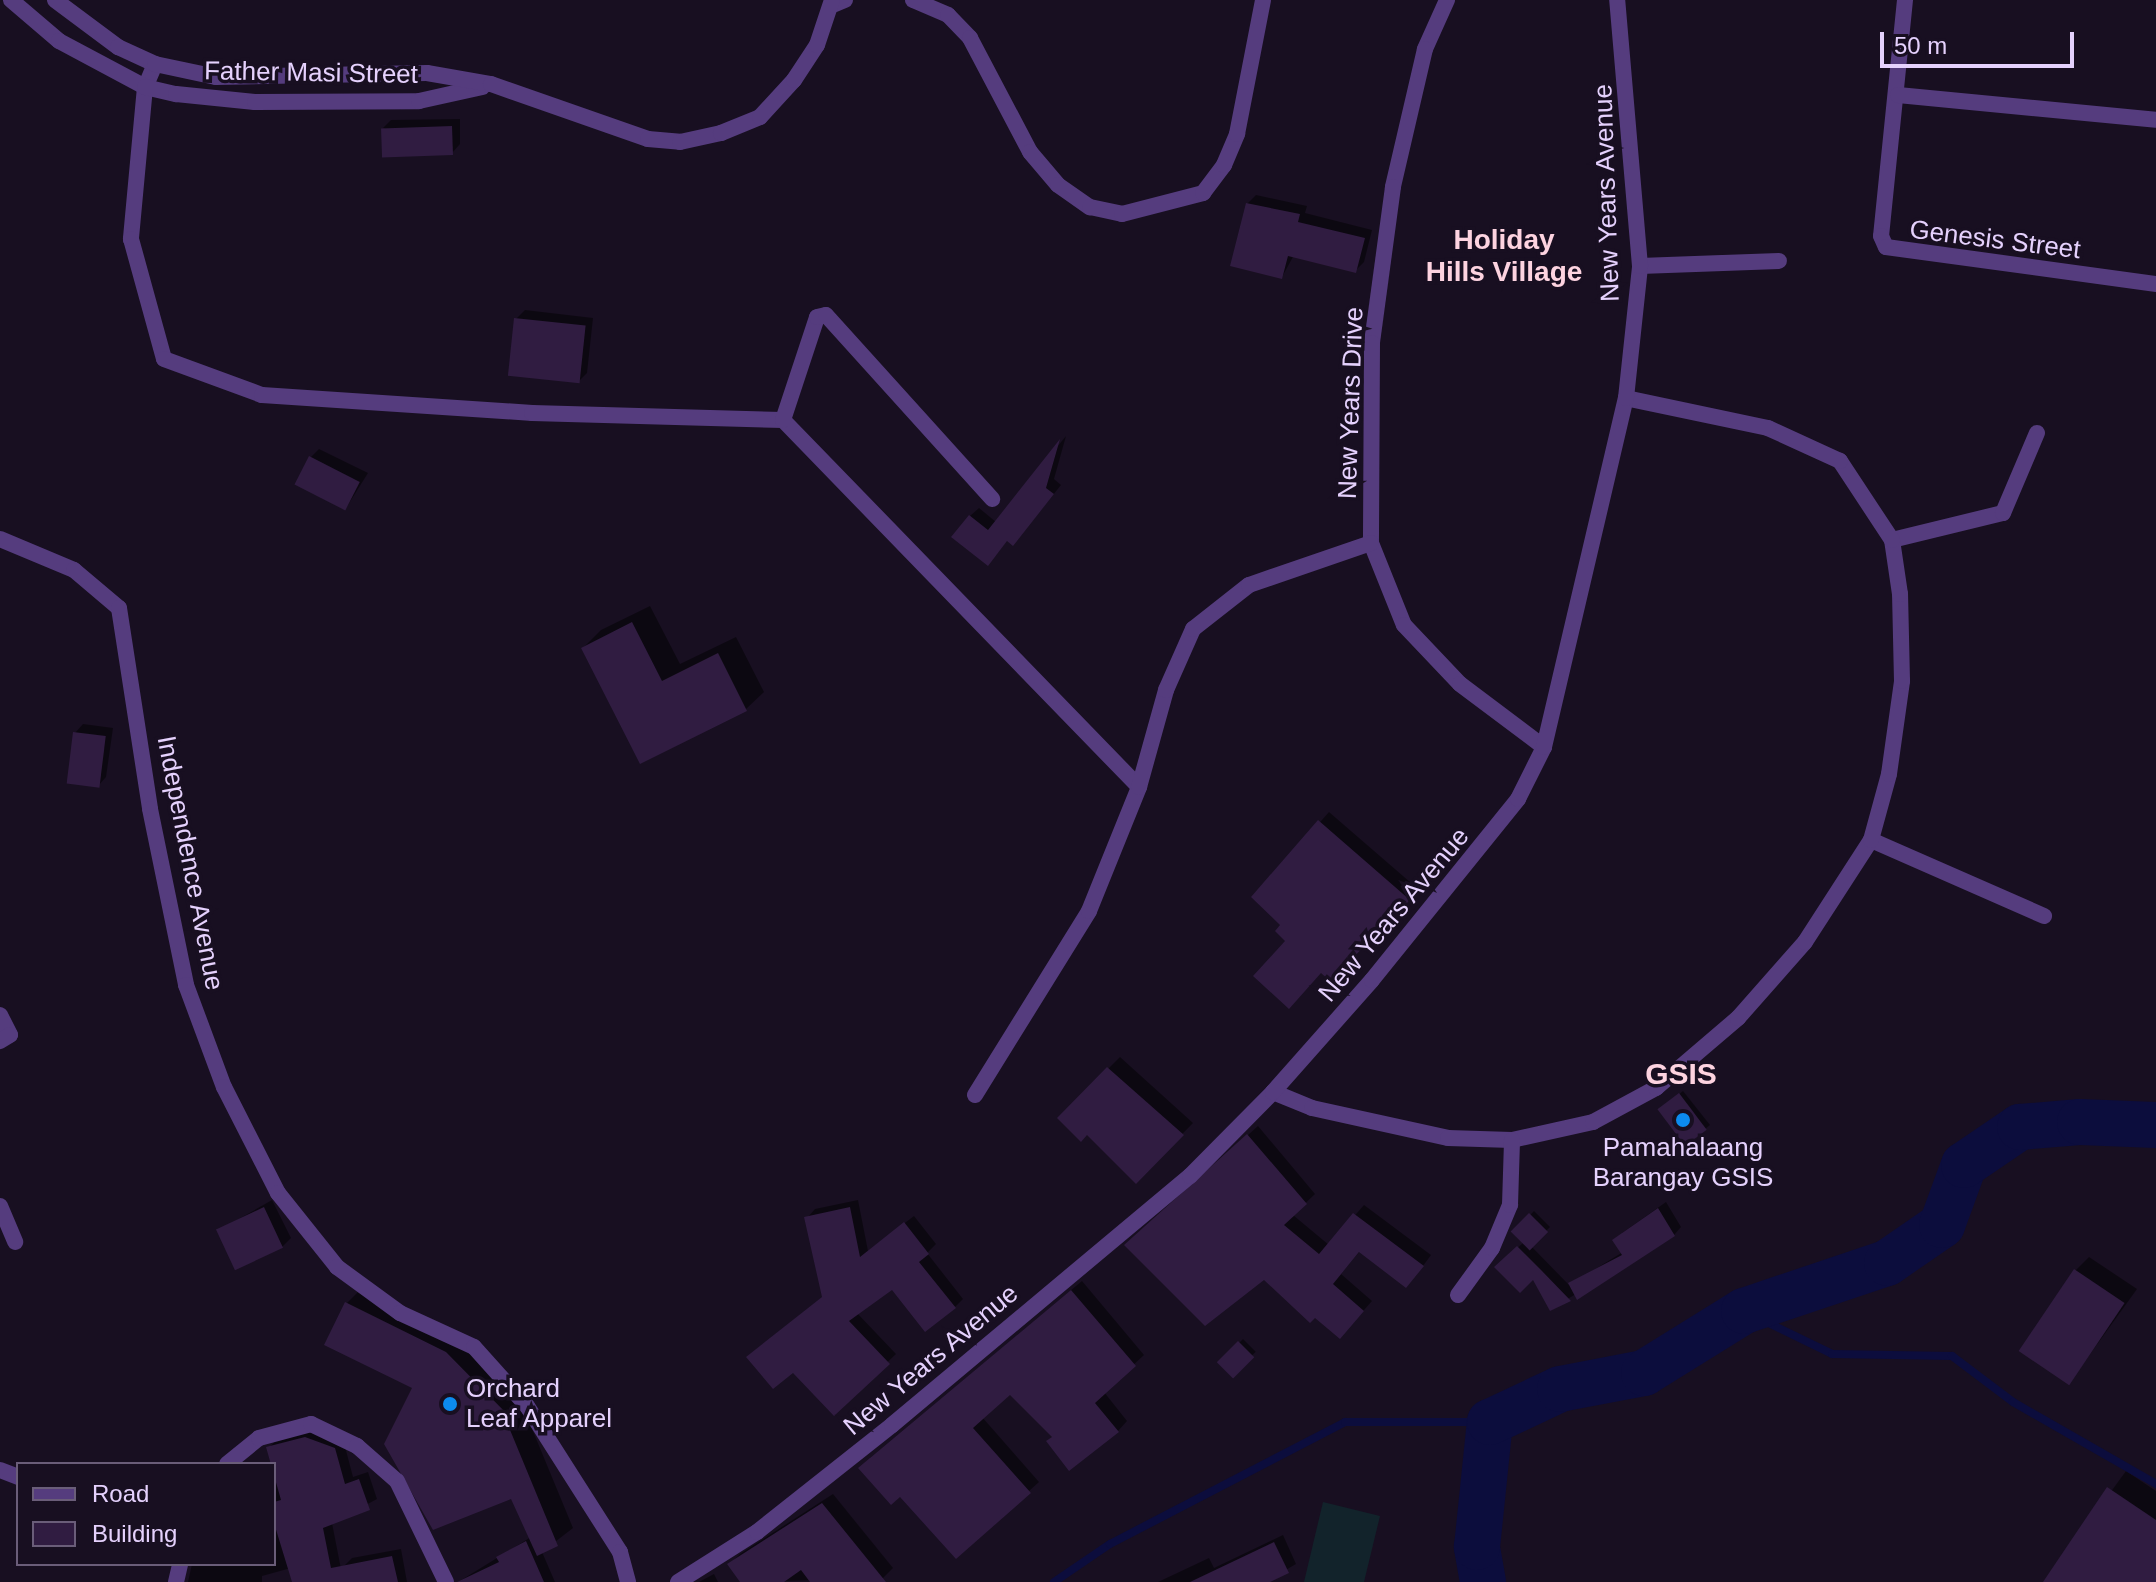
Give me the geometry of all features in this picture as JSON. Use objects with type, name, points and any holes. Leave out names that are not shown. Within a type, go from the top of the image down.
[{"type":"street","name":"Father Masi Street","points":[[11,0],[59,41],[145,87],[255,102],[419,101],[491,84]]},
{"type":"street","name":"Father Masi Street","points":[[55,0],[118,47],[155,64],[216,77],[427,73],[491,84],[648,139],[680,142],[721,133],[760,117],[794,80],[817,45],[837,2]]},
{"type":"street","points":[[913,0],[948,15],[970,38],[1030,152],[1058,185],[1090,207],[1122,214],[1203,193],[1224,165],[1237,134],[1263,0]]},
{"type":"street","name":"New Years Drive","points":[[1447,0],[1425,49],[1393,187],[1372,343],[1371,543],[1404,625],[1460,684],[1544,747]]},
{"type":"street","name":"New Years Avenue","points":[[678,1582],[757,1532],[892,1425],[1190,1176],[1273,1092],[1479,851],[1518,799],[1544,747],[1626,398],[1640,266],[1617,0]]},
{"type":"street","name":"Genesis Street","points":[[1905,0],[1898,95],[1881,236],[1886,247],[2156,284]]},
{"type":"street","points":[[155,64],[145,87],[131,239],[164,359],[262,395],[532,413],[783,420],[1139,787]]},
{"type":"street","points":[[1898,95],[2156,120]]},
{"type":"street","points":[[1640,266],[1779,261]]},
{"type":"street","points":[[783,420],[817,317],[826,315],[992,499]]},
{"type":"street","points":[[1273,1092],[1312,1108],[1388,1128],[1448,1138],[1512,1140],[1593,1122],[1656,1088],[1738,1018],[1805,942],[1871,840],[1889,774],[1902,681],[1900,594],[1892,540],[1840,461],[1768,428],[1626,398]]},
{"type":"street","points":[[1892,540],[2003,513],[2037,433]]},
{"type":"street","name":"Independence Avenue","points":[[0,539],[74,570],[119,608],[150,809],[186,985],[224,1087],[278,1193],[337,1267],[400,1313],[474,1347],[527,1406],[620,1552],[628,1582]]},
{"type":"street","points":[[975,1095],[1089,911],[1139,787],[1166,690],[1193,629],[1249,585],[1371,543]]},
{"type":"street","points":[[1871,840],[2044,916]]},
{"type":"street","points":[[0,1015],[10,1035],[0,1041]]},
{"type":"street","points":[[1458,1295],[1492,1248],[1510,1205],[1512,1140]]},
{"type":"street","points":[[0,1206],[15,1242]]},
{"type":"street","points":[[229,1462],[259,1438],[311,1424],[357,1446],[397,1481],[446,1582]]},
{"type":"shaded area","points":[[1323,1502],[1380,1516],[1364,1582],[1304,1582]]},
{"type":"building","points":[[452,126],[453,155],[382,157],[381,128]]},
{"type":"building","points":[[1246,203],[1300,214],[1298,222],[1365,238],[1356,273],[1288,256],[1282,279],[1230,266]]},
{"type":"building","points":[[514,318],[586,326],[580,383],[508,376]]},
{"type":"building","points":[[1060,439],[1046,488],[1054,494],[1013,546],[1007,541],[988,566],[951,537],[969,515],[988,530]]},
{"type":"building","points":[[309,456],[360,482],[345,510],[294,485]]},
{"type":"building","points":[[632,622],[662,681],[718,653],[747,711],[640,764],[581,648]]},
{"type":"building","points":[[73,732],[106,736],[99,788],[67,784]]},
{"type":"building","points":[[1318,820],[1410,900],[1330,981],[1321,973],[1289,1009],[1253,976],[1285,941],[1275,931],[1280,925],[1251,897]]},
{"type":"building","points":[[1107,1067],[1184,1135],[1136,1184],[1087,1135],[1081,1142],[1057,1118]]},
{"type":"building","name":"Pamahalaang Barangay GSIS","points":[[1679,1093],[1707,1130],[1685,1146],[1657,1109]]},
{"type":"building","points":[[1247,1134],[1307,1204],[1284,1225],[1319,1254],[1353,1213],[1424,1266],[1406,1288],[1359,1252],[1333,1284],[1364,1311],[1340,1339],[1315,1318],[1310,1323],[1264,1280],[1205,1326],[1124,1245]]},
{"type":"building","points":[[264,1207],[283,1248],[235,1270],[216,1229]]},
{"type":"building","points":[[850,1207],[860,1257],[904,1222],[929,1254],[919,1262],[956,1308],[925,1332],[892,1290],[849,1321],[890,1364],[834,1416],[793,1373],[773,1389],[746,1357],[822,1297],[804,1217]]},
{"type":"building","points":[[1658,1208],[1675,1236],[1577,1300],[1568,1283],[1622,1255],[1612,1240]]},
{"type":"building","points":[[1529,1213],[1548,1232],[1530,1250],[1511,1231]]},
{"type":"building","points":[[1517,1246],[1571,1301],[1550,1311],[1533,1280],[1520,1293],[1494,1267]]},
{"type":"building","points":[[2074,1269],[2125,1303],[2069,1385],[2019,1351]]},
{"type":"building","points":[[1071,1290],[1136,1366],[1095,1403],[1119,1432],[1069,1471],[1046,1441],[1052,1437],[1010,1395],[973,1428],[1031,1493],[956,1559],[900,1497],[891,1505],[858,1468]]},
{"type":"building","name":"Orchard Leaf Apparel","points":[[345,1302],[446,1352],[512,1419],[508,1425],[558,1546],[537,1556],[511,1499],[433,1530],[384,1444],[412,1388],[324,1345]]},
{"type":"building","points":[[1238,1341],[1254,1357],[1233,1378],[1217,1362]]},
{"type":"building","points":[[305,1437],[335,1448],[345,1484],[359,1479],[370,1510],[323,1528],[331,1568],[392,1556],[398,1582],[292,1582],[276,1530],[276,1501],[281,1500],[276,1482],[276,1462],[270,1462],[266,1447]]},
{"type":"building","points":[[2107,1487],[2156,1520],[2156,1582],[2043,1582]]},
{"type":"building","points":[[822,1503],[886,1582],[810,1582],[801,1570],[784,1582],[740,1582],[727,1564]]},
{"type":"building","points":[[526,1541],[544,1582],[457,1582],[499,1562],[496,1557]]},
{"type":"building","points":[[1274,1542],[1289,1573],[1270,1582],[1190,1582]]},
{"type":"waterway","points":[[1483,1582],[1477,1547],[1490,1422],[1560,1389],[1644,1373],[1744,1311],[1887,1263],[1942,1225],[1964,1165],[2020,1127],[2080,1122],[2156,1125]]},
{"type":"waterway","points":[[1744,1311],[1832,1354],[1952,1356],[2013,1402],[2156,1484]]},
{"type":"waterway","points":[[1054,1582],[1110,1544],[1345,1422],[1490,1422]]},
{"type":"place","name":"Pamahalaang Barangay GSIS","points":[[1683,1120]]},
{"type":"place","name":"Orchard Leaf Apparel","points":[[450,1404]]},
{"type":"district","name":"Holiday Hills Village","points":[[1504,256]]},
{"type":"district","name":"GSIS","points":[[1681,1074]]}]
